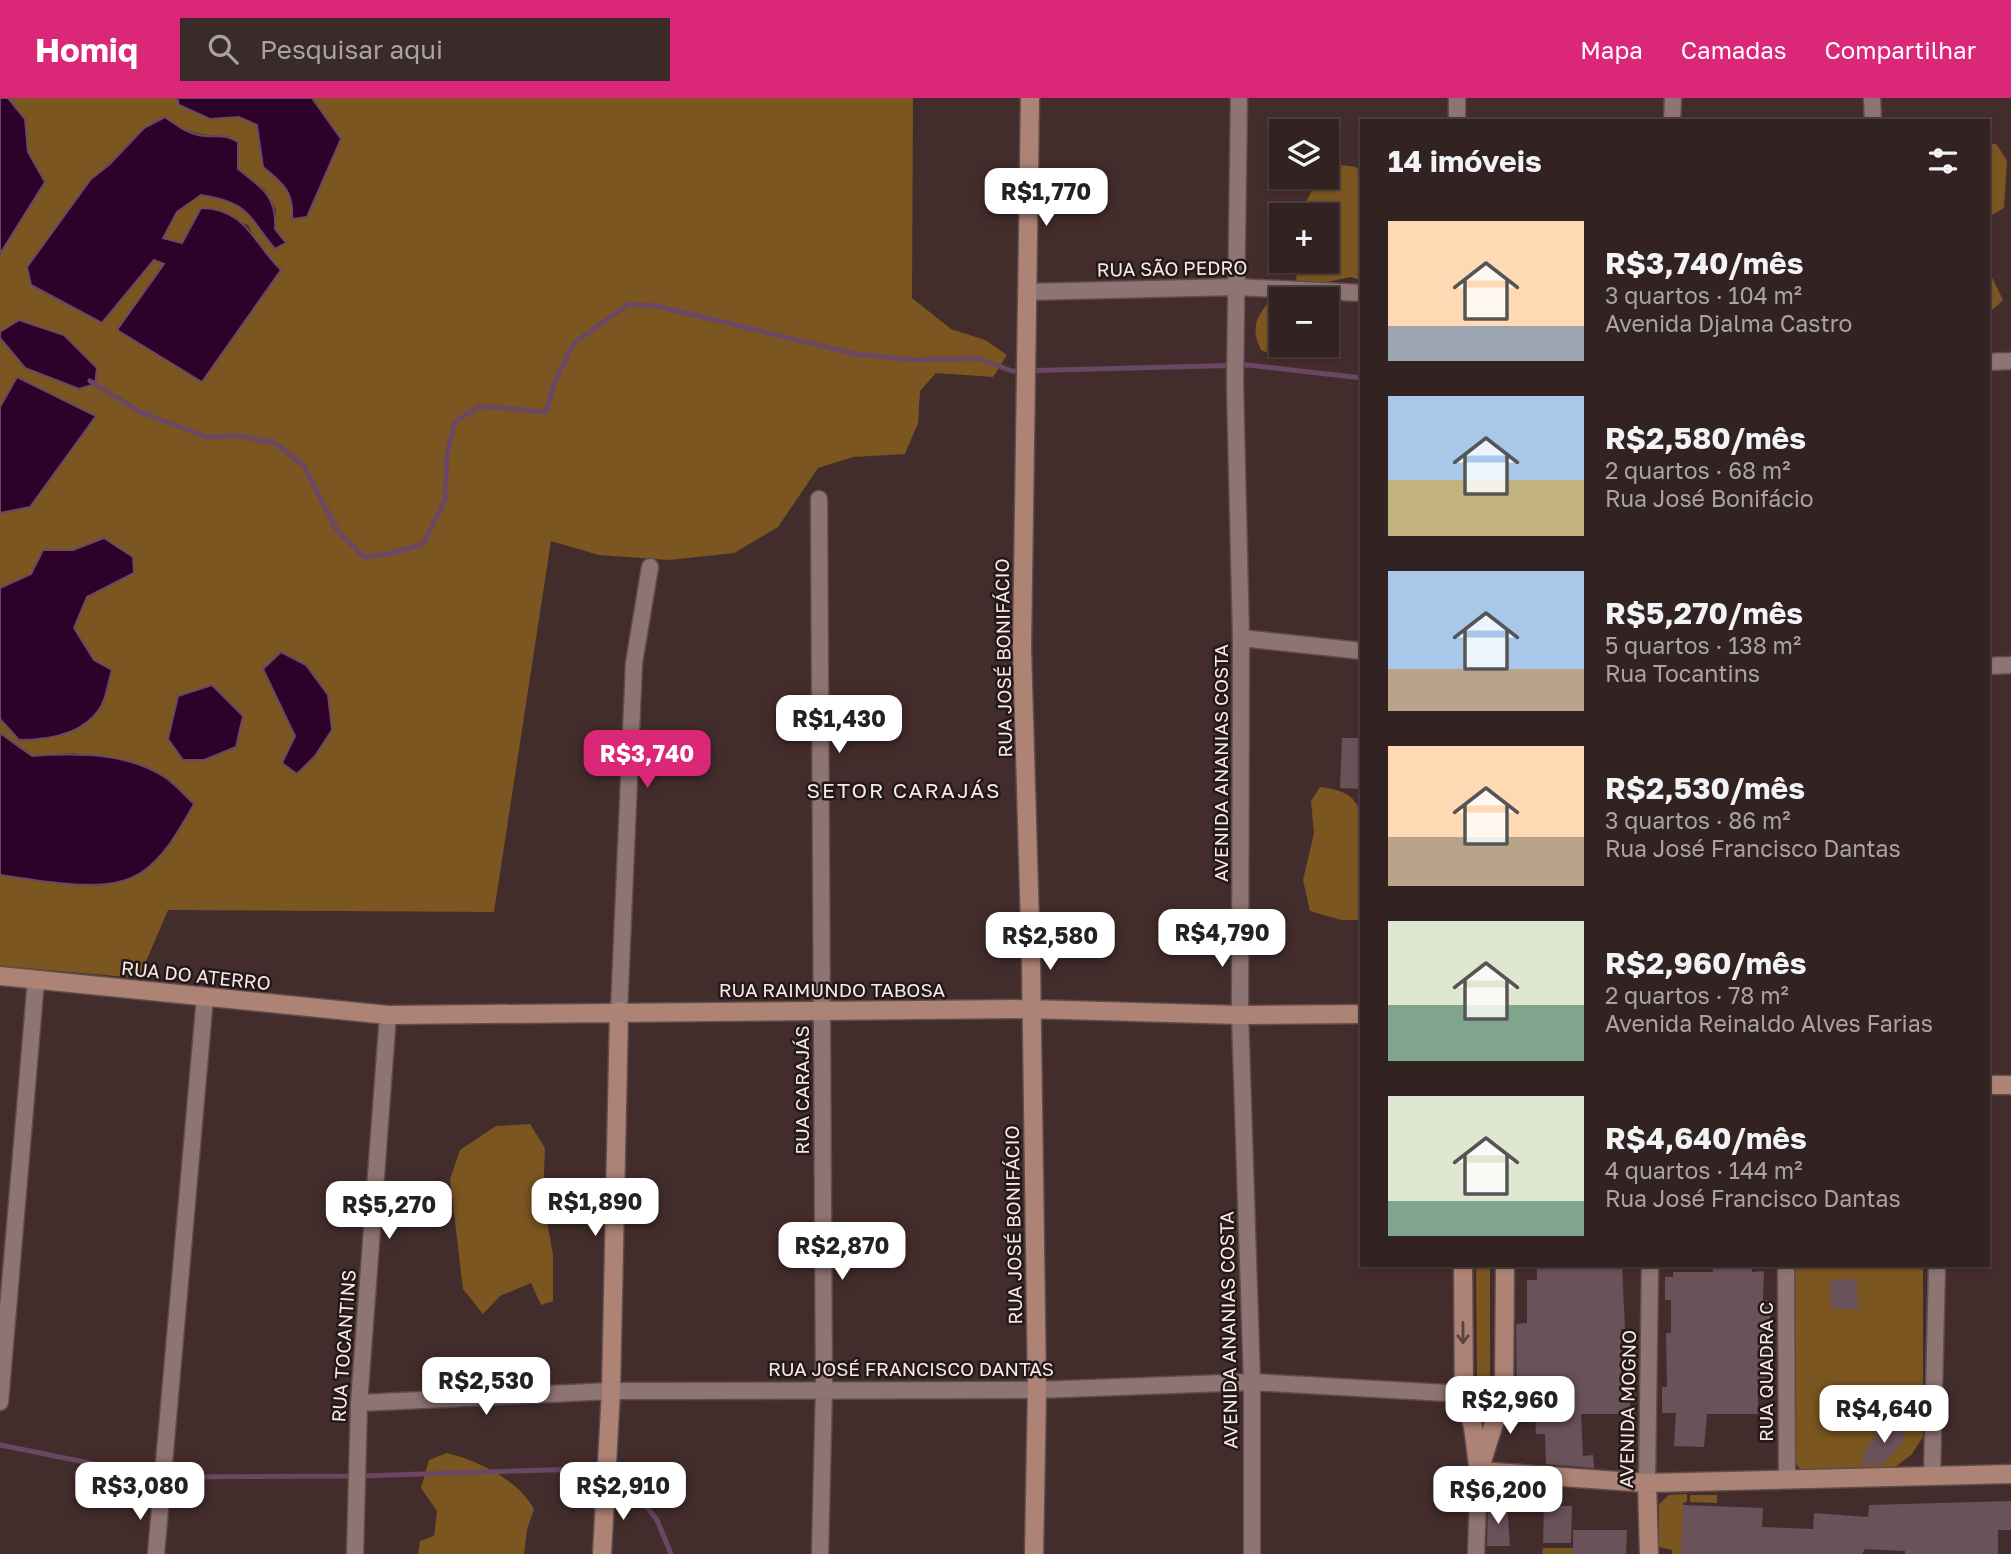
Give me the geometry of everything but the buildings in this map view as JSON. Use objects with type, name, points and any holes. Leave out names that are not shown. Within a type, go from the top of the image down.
[{"type":"street","name":"RUA JOSÉ BONIFÁCIO","points":[[1030,98],[1022,648],[1037,1390],[1034,1554]]},
{"type":"street","name":"AVENIDA ANANIAS COSTA","points":[[1239,98],[1235,384],[1241,638],[1240,1014],[1252,1382],[1252,1554]]},
{"type":"street","points":[[1457,98],[1457,119]]},
{"type":"street","points":[[1672,98],[1672,119]]},
{"type":"street","points":[[1872,98],[1873,119]]},
{"type":"street","name":"RUA SÃO PEDRO","points":[[1026,292],[1236,287],[1360,293]]},
{"type":"street","points":[[1990,362],[2011,361]]},
{"type":"street","name":"RUA CARAJÁS","points":[[819,499],[824,1389],[820,1554]]},
{"type":"street","points":[[602,1554],[611,1391],[619,1011],[634,663],[650,567]]},
{"type":"street","points":[[1241,638],[1360,651]]},
{"type":"street","points":[[1990,666],[2011,665]]},
{"type":"street","name":"RUA DO ATERRO","points":[[0,976],[388,1015]]},
{"type":"street","points":[[0,1402],[36,980]]},
{"type":"street","points":[[156,1554],[205,997]]},
{"type":"street","name":"RUA RAIMUNDO TABOSA","points":[[388,1015],[1030,1009],[1360,1014]]},
{"type":"street","name":"RUA TOCANTINS","points":[[355,1554],[359,1403],[388,1015]]},
{"type":"street","points":[[1990,1085],[2011,1085]]},
{"type":"street","points":[[1463,1267],[1464,1394],[1473,1427],[1479,1472],[1476,1554]]},
{"type":"street","points":[[1479,1472],[1504,1389],[1505,1267]]},
{"type":"street","name":"AVENIDA MOGNO","points":[[1649,1554],[1647,1483],[1650,1267]]},
{"type":"street","name":"RUA QUADRA C","points":[[1786,1267],[1787,1479]]},
{"type":"street","points":[[1932,1476],[1937,1267]]},
{"type":"street","name":"RUA JOSÉ FRANCISCO DANTAS","points":[[359,1403],[611,1391],[1037,1390],[1252,1382],[1464,1394]]},
{"type":"street","points":[[1464,1394],[1472,1403],[1483,1406],[1493,1401],[1504,1389]]},
{"type":"street","points":[[1479,1472],[1647,1483],[2011,1475]]},
{"type":"shaded area","points":[[0,98],[8,98],[25,119],[28,152],[45,182],[0,254]]},
{"type":"shaded area","points":[[8,98],[177,98],[179,105],[210,119],[239,117],[257,125],[263,167],[286,188],[291,201],[292,218],[307,217],[341,139],[312,98],[913,98],[912,298],[951,329],[985,340],[1007,355],[993,377],[936,373],[920,391],[918,423],[905,454],[853,457],[818,468],[778,527],[734,553],[669,560],[599,555],[551,541],[494,912],[168,910],[139,978],[0,966],[0,875],[98,886],[142,873],[175,837],[76,753],[32,756],[0,733],[0,719],[19,740],[94,660],[74,629],[87,597],[103,538],[73,550],[43,550],[31,574],[0,588],[0,513],[30,507],[17,378],[0,407],[0,338],[25,368],[97,368],[64,335],[19,320],[0,332],[0,254],[45,182],[28,152],[25,119]],"holes":[[[165,118],[195,132],[228,136],[238,169],[264,189],[276,209],[275,229],[286,243],[265,237],[253,219],[232,203],[201,195],[177,212],[162,238],[182,243],[201,208],[248,225],[262,252],[281,270],[165,265],[154,259],[102,323],[91,179],[135,138]],[[295,736],[297,774],[282,762]]]},
{"type":"shaded area","points":[[177,98],[312,98],[341,139],[307,217],[292,219],[291,202],[286,189],[263,167],[257,125],[239,117],[210,119],[179,105]]},
{"type":"shaded area","points":[[165,117],[194,134],[226,137],[238,142],[238,169],[266,194],[273,208],[275,229],[286,243],[275,249],[246,212],[217,198],[201,195],[177,212],[163,238],[182,243],[201,208],[216,210],[239,221],[281,270],[202,382],[117,330],[164,264],[154,260],[102,323],[31,285],[27,267],[91,179],[110,164],[144,128]]},
{"type":"shaded area","points":[[1990,144],[1996,144],[2007,160],[2004,208],[1990,216]]},
{"type":"shaded area","points":[[1341,165],[1356,167],[1360,172],[1360,280],[1350,277],[1305,287],[1296,279],[1298,273],[1339,273],[1339,203],[1306,203],[1312,189],[1339,189]]},
{"type":"shaded area","points":[[1990,273],[2003,300],[1990,312]]},
{"type":"shaded area","points":[[1269,302],[1269,352],[1262,351],[1256,336],[1256,323]]},
{"type":"shaded area","points":[[19,320],[64,335],[97,368],[95,384],[79,389],[25,368],[0,338],[0,332]]},
{"type":"shaded area","points":[[17,377],[96,416],[30,507],[0,513],[0,407]]},
{"type":"shaded area","points":[[104,538],[133,557],[134,573],[87,597],[74,628],[94,660],[112,670],[102,704],[93,717],[75,730],[42,739],[19,740],[0,719],[0,588],[31,574],[43,550],[73,550]]},
{"type":"shaded area","points":[[281,652],[306,665],[328,695],[332,730],[315,756],[297,774],[282,763],[295,736],[263,669]]},
{"type":"shaded area","points":[[212,685],[243,716],[236,747],[204,760],[183,760],[168,739],[178,696]]},
{"type":"shaded area","points":[[0,733],[32,756],[101,756],[135,763],[166,778],[194,804],[172,841],[158,858],[142,872],[128,879],[92,885],[53,883],[0,875]]},
{"type":"shaded area","points":[[1320,787],[1345,794],[1360,811],[1360,920],[1341,920],[1310,911],[1303,880],[1314,833],[1311,801]]},
{"type":"shaded area","points":[[530,1124],[545,1148],[543,1198],[553,1255],[553,1301],[541,1305],[531,1283],[500,1296],[483,1314],[463,1289],[450,1179],[460,1150],[496,1126]]},
{"type":"shaded area","points":[[1476,1267],[1490,1267],[1490,1381],[1482,1387],[1477,1382]]},
{"type":"shaded area","points":[[1794,1267],[1923,1267],[1923,1437],[1911,1455],[1890,1471],[1805,1474],[1796,1464]]},
{"type":"shaded area","points":[[447,1453],[496,1473],[527,1499],[534,1509],[527,1530],[524,1554],[418,1554],[420,1541],[434,1536],[437,1511],[421,1488],[429,1460]]},
{"type":"shaded area","points":[[1687,1494],[1687,1502],[1683,1503],[1685,1554],[1672,1554],[1672,1550],[1659,1547],[1659,1504],[1669,1495]]},
{"type":"shaded area","points":[[1690,1495],[1717,1495],[1717,1503],[1690,1502]]},
{"type":"shaded area","points":[[1543,1548],[1573,1548],[1573,1554],[1542,1554]]},
{"type":"waterway","points":[[90,381],[140,412],[207,437],[239,436],[275,443],[304,466],[337,530],[364,557],[389,554],[423,544],[445,500],[447,455],[455,422],[479,406],[546,412],[554,383],[574,343],[629,304],[657,306],[855,354],[916,360],[977,358],[1012,371],[1249,365],[1360,378]]},
{"type":"waterway","points":[[0,1445],[159,1477],[359,1476],[582,1469],[629,1484],[657,1520],[671,1554]]},
{"type":"district","name":"SETOR CARAJÁS","points":[[904,790]]}]
